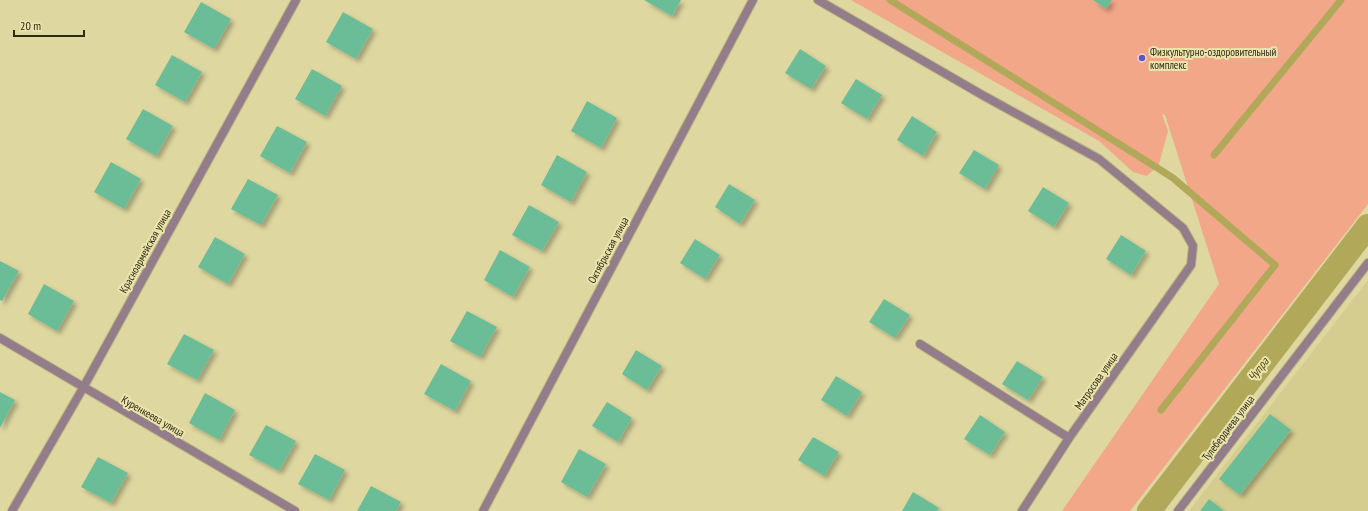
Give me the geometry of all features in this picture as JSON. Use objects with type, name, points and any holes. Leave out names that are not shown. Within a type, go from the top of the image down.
[{"type":"street","name":"Красноармейская улица","points":[[12,511],[83,388],[296,0]]},
{"type":"street","name":"Октябрьская улица","points":[[483,511],[753,0]]},
{"type":"street","name":"Матросова улица","points":[[818,0],[984,96],[1099,159],[1182,228],[1193,246],[1191,265],[1069,438],[1022,511]]},
{"type":"street","name":"Тулебердиева улица","points":[[1178,511],[1368,263]]},
{"type":"street","name":"Куренкеева улица","points":[[0,338],[295,511]]},
{"type":"street","points":[[920,344],[1069,438]]},
{"type":"shaded area","points":[[851,0],[1368,0],[1368,204],[1130,511],[1062,511],[1219,284],[1165,115],[1162,114],[1168,131],[1159,164],[1147,176],[1133,172],[1099,141]]},
{"type":"shaded area","points":[[1368,280],[1368,511],[1189,511]]},
{"type":"building","points":[[644,0],[681,0],[672,16]]},
{"type":"building","points":[[1093,0],[1112,0],[1106,9]]},
{"type":"building","points":[[201,2],[231,19],[214,49],[184,32]]},
{"type":"building","points":[[343,12],[373,29],[356,59],[326,42]]},
{"type":"building","points":[[800,49],[826,66],[811,89],[785,73]]},
{"type":"building","points":[[172,55],[202,72],[185,102],[155,85]]},
{"type":"building","points":[[312,69],[342,86],[325,116],[295,99]]},
{"type":"building","points":[[856,79],[882,95],[867,119],[841,103]]},
{"type":"building","points":[[587,101],[617,118],[601,148],[571,131]]},
{"type":"building","points":[[143,109],[173,126],[156,156],[126,139]]},
{"type":"building","points":[[912,116],[937,132],[923,156],[897,140]]},
{"type":"building","points":[[277,126],[307,142],[290,173],[260,156]]},
{"type":"building","points":[[974,150],[999,165],[985,189],[959,173]]},
{"type":"building","points":[[557,155],[587,172],[571,202],[541,185]]},
{"type":"building","points":[[111,162],[141,179],[124,209],[94,192]]},
{"type":"building","points":[[248,179],[278,195],[261,225],[231,209]]},
{"type":"building","points":[[729,184],[755,200],[740,224],[715,207]]},
{"type":"building","points":[[1043,187],[1069,203],[1054,227],[1028,211]]},
{"type":"building","points":[[529,205],[559,222],[542,251],[512,235]]},
{"type":"building","points":[[1121,235],[1146,251],[1131,275],[1106,259]]},
{"type":"building","points":[[215,237],[245,254],[228,284],[198,267]]},
{"type":"building","points":[[695,239],[720,255],[705,279],[680,263]]},
{"type":"building","points":[[500,250],[530,267],[513,297],[484,280]]},
{"type":"building","points":[[0,261],[19,271],[2,301],[0,300]]},
{"type":"building","points":[[44,284],[74,301],[57,331],[28,314]]},
{"type":"building","points":[[884,299],[910,315],[895,338],[869,322]]},
{"type":"building","points":[[467,311],[497,327],[480,357],[450,341]]},
{"type":"building","points":[[184,334],[214,350],[197,380],[167,364]]},
{"type":"building","points":[[636,350],[662,366],[647,390],[622,374]]},
{"type":"building","points":[[1017,361],[1043,377],[1028,400],[1002,384]]},
{"type":"building","points":[[441,364],[471,381],[455,411],[424,394]]},
{"type":"building","points":[[836,376],[862,392],[847,416],[821,400]]},
{"type":"building","points":[[0,392],[15,400],[0,428]]},
{"type":"building","points":[[205,393],[235,410],[219,440],[189,423]]},
{"type":"building","points":[[607,402],[632,418],[618,442],[592,426]]},
{"type":"building","points":[[1270,414],[1291,430],[1240,495],[1219,479]]},
{"type":"building","points":[[980,415],[1005,432],[990,455],[964,439]]},
{"type":"building","points":[[266,425],[296,441],[279,471],[249,455]]},
{"type":"building","points":[[813,437],[839,452],[824,476],[798,460]]},
{"type":"building","points":[[579,449],[606,464],[587,497],[561,482]]},
{"type":"building","points":[[315,454],[345,470],[329,500],[298,484]]},
{"type":"building","points":[[98,457],[128,473],[111,503],[81,487]]},
{"type":"building","points":[[371,486],[401,502],[396,511],[357,511]]},
{"type":"building","points":[[913,492],[939,508],[937,511],[902,511]]},
{"type":"building","points":[[1209,499],[1224,511],[1200,511]]},
{"type":"waterway","points":[[890,0],[1173,178],[1275,265],[1161,410]]},
{"type":"waterway","points":[[1214,155],[1341,0]]},
{"type":"waterway","name":"Чупра","points":[[1149,511],[1368,226]]},
{"type":"place","name":"Физкультурно-оздоровительный комплекс","points":[[1142,58]]}]
